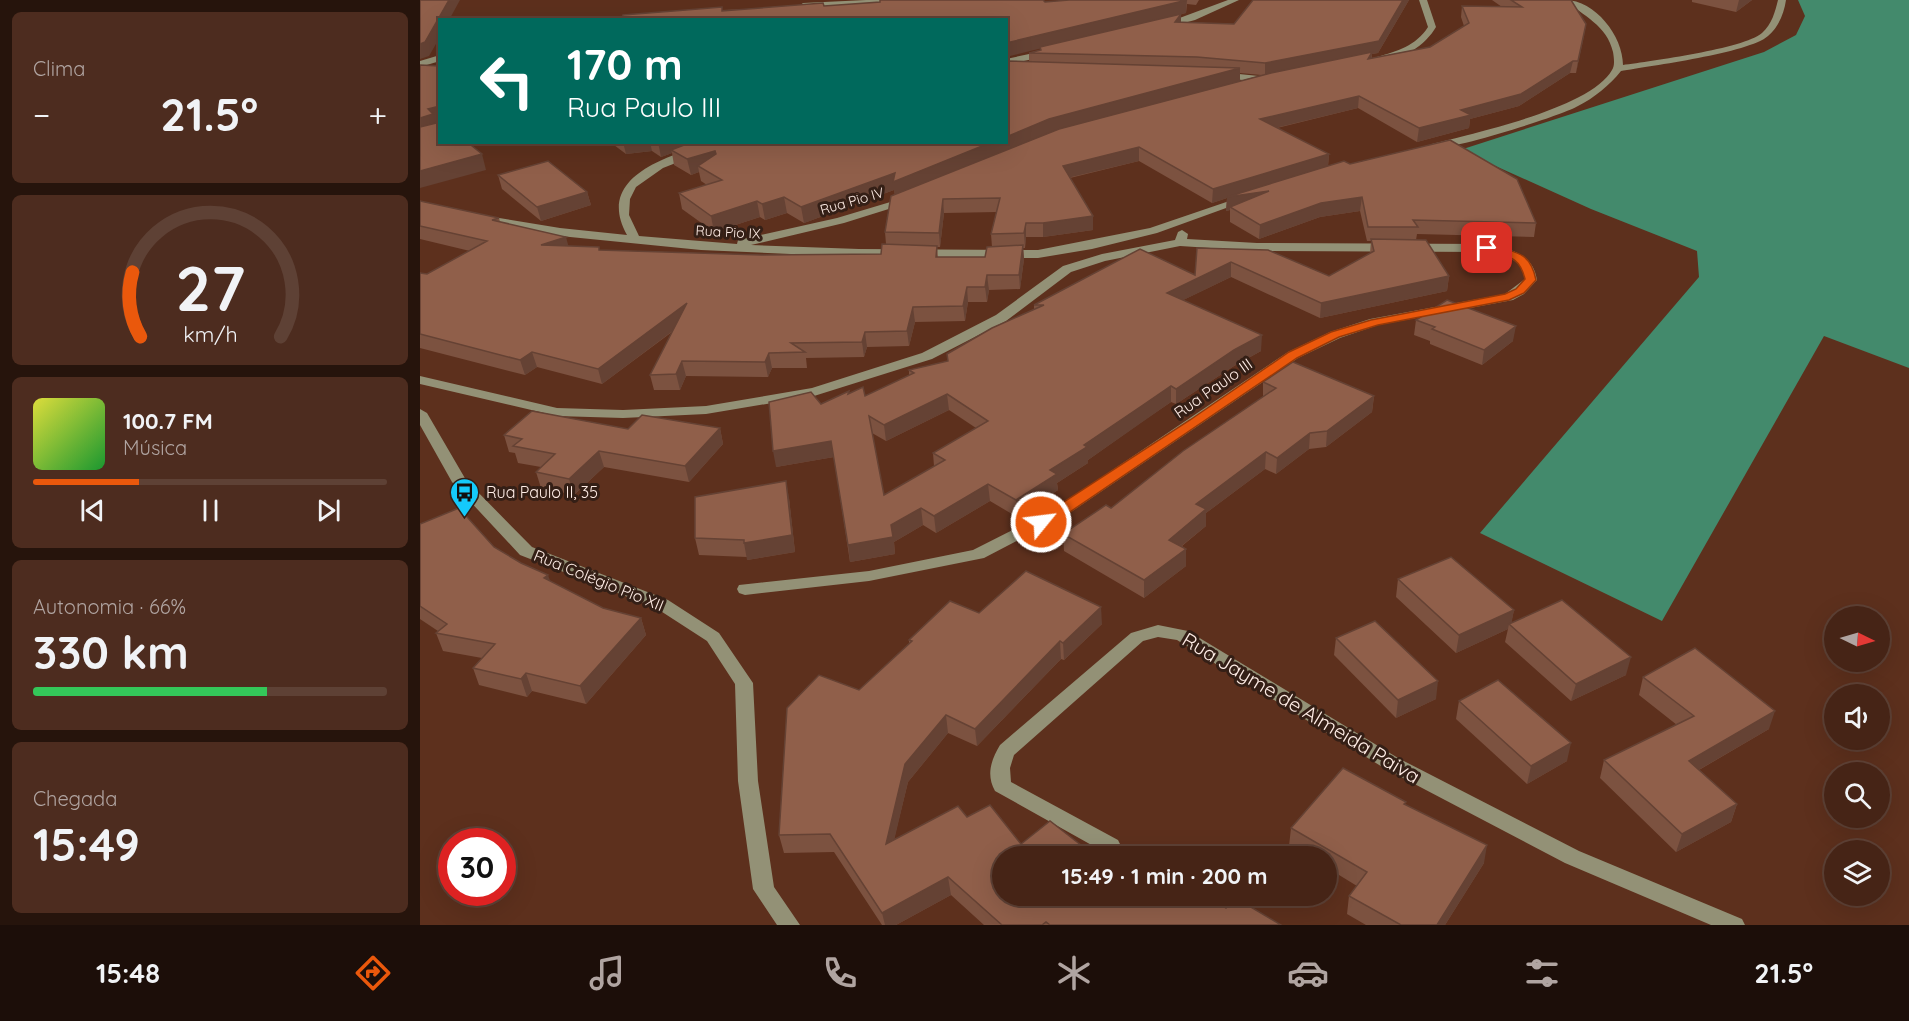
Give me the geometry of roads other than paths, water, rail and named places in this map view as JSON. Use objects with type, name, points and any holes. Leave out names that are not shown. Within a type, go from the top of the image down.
[{"type":"street","points":[[790,7],[912,0]]},
{"type":"street","points":[[1152,28],[1213,11],[1235,0]]},
{"type":"street","points":[[1369,62],[1413,48],[1427,37],[1432,27],[1423,0]]},
{"type":"street","points":[[1424,149],[1497,131],[1574,105],[1609,80],[1618,69],[1618,51],[1608,33],[1586,9],[1569,0]]},
{"type":"street","points":[[1618,69],[1708,53],[1756,40],[1766,34],[1779,16],[1782,0]]},
{"type":"street","points":[[1192,8],[1213,11]]},
{"type":"street","points":[[1008,62],[1054,51]]},
{"type":"street","points":[[420,64],[438,59]]},
{"type":"street","points":[[1008,70],[1026,70]]},
{"type":"street","points":[[1207,74],[1273,79],[1238,88]]},
{"type":"street","points":[[635,240],[623,217],[623,205],[629,188],[639,177],[653,169],[719,144]]},
{"type":"street","name":"Rua Pio IX","points":[[468,215],[561,232],[722,248],[859,253],[1038,254],[1153,231],[1257,194]]},
{"type":"street","name":"Rua Pio IV","points":[[722,248],[840,221],[913,197]]},
{"type":"street","points":[[420,380],[557,412],[623,414],[706,410],[814,392],[927,356],[1001,318],[1067,269],[1125,252],[1180,242],[1186,220]]},
{"type":"street","name":"Rua Paulo III","points":[[745,590],[869,576],[978,554],[1062,511],[1293,355],[1335,335],[1376,322],[1509,297],[1520,291],[1531,280],[1527,264],[1519,257],[1487,248],[1257,247],[1180,242]]},
{"type":"street","name":"Rua Pio IX","points":[[1038,254],[1056,258],[1067,269]]},
{"type":"street","name":"Rua Colégio Pio XII","points":[[420,413],[460,482],[526,551],[662,604],[713,637],[744,683],[748,781],[764,889],[789,925]]},
{"type":"street","name":"Rua Jayme de Almeida Paiva","points":[[1111,846],[1002,786],[999,773],[1001,759],[1007,750],[1137,637],[1158,631],[1182,635],[1391,763],[1572,857],[1734,925]]},
{"type":"place","name":"Rua Paulo II, 35","points":[[465,518]]}]
